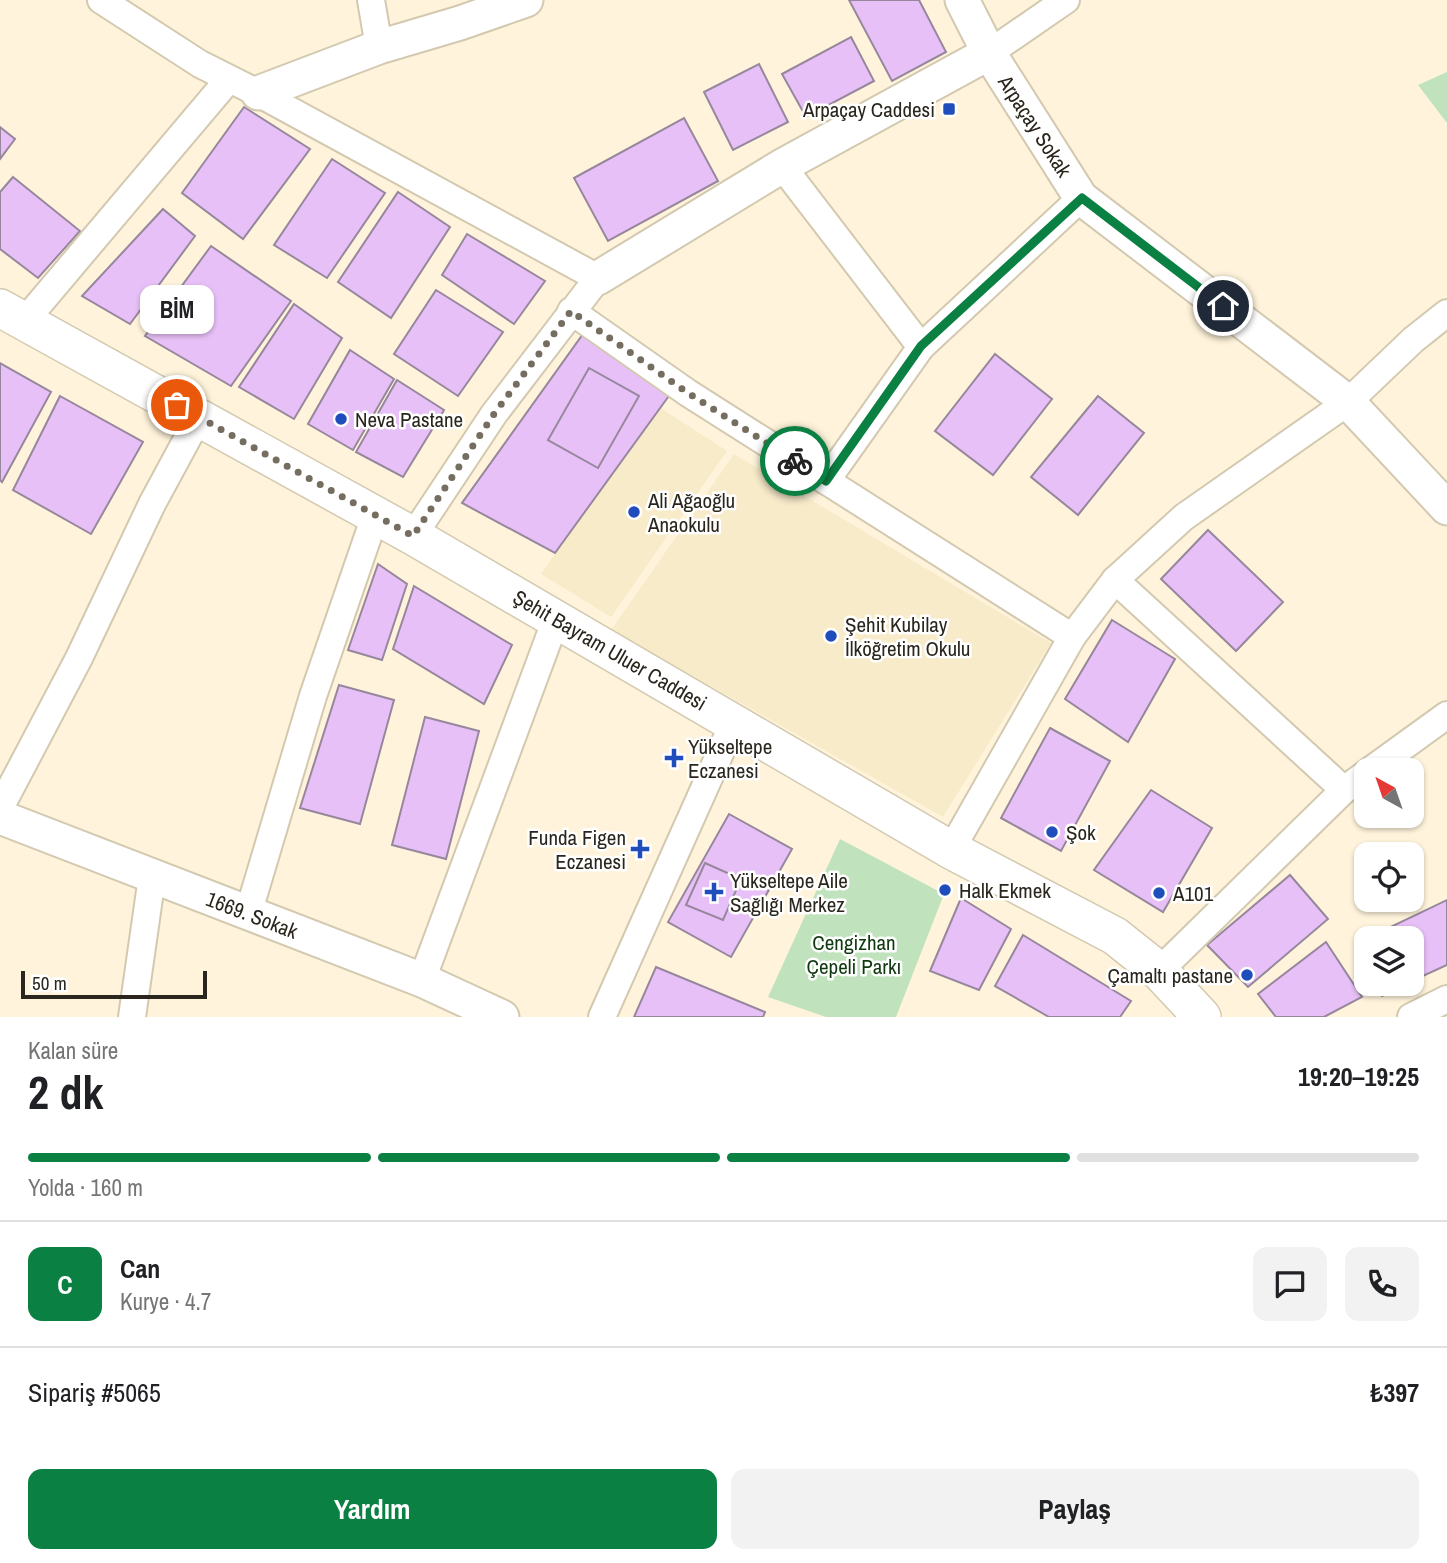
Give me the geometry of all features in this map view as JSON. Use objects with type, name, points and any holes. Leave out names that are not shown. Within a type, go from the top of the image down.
[{"type":"main road","name":"Şehit Bayram Uluer Caddesi","points":[[11,315],[413,536],[951,849],[1115,936],[1159,971],[1202,1017]]},
{"type":"street","points":[[101,0],[201,64],[598,278]]},
{"type":"street","points":[[371,0],[379,47]]},
{"type":"street","points":[[11,315],[244,86],[460,23],[526,0]]},
{"type":"street","name":"Arpaçay Sokak","points":[[962,0],[989,53],[1082,198],[1348,402],[1447,508]]},
{"type":"street","points":[[413,536],[494,414],[598,278],[782,166],[989,53],[1066,0]]},
{"type":"street","points":[[782,166],[921,346]]},
{"type":"street","points":[[826,481],[921,346],[1082,198]]},
{"type":"street","points":[[571,311],[688,393],[1072,638]]},
{"type":"street","points":[[951,849],[1072,638],[1115,580],[1184,517],[1348,402],[1413,340],[1447,313]]},
{"type":"street","points":[[0,808],[79,658],[152,504],[199,417]]},
{"type":"street","points":[[248,914],[313,696],[375,516]]},
{"type":"street","points":[[1115,580],[1344,790]]},
{"type":"street","points":[[422,980],[556,619]]},
{"type":"street","points":[[1388,758],[1447,715]]},
{"type":"street","points":[[602,1017],[734,722]]},
{"type":"street","points":[[1159,971],[1354,783]]},
{"type":"street","name":"1669. Sokak","points":[[0,817],[422,980],[502,1017]]},
{"type":"street","points":[[132,1017],[152,877]]},
{"type":"street","points":[[1411,1017],[1447,999]]},
{"type":"shaded area","name":"Ali Ağaoğlu Anaokulu","points":[[659,407],[727,451],[611,617],[541,574]]},
{"type":"shaded area","name":"Şehit Kubilay İlköğretim Okulu","points":[[734,454],[1051,643],[943,817],[611,630]]},
{"type":"green space","points":[[1447,72],[1447,123],[1418,85]]},
{"type":"green space","name":"Cengizhan Çepeli Parkı","points":[[840,839],[944,894],[896,1017],[826,1017],[768,997]]},
{"type":"building","points":[[849,0],[919,0],[946,52],[892,81]]},
{"type":"building","points":[[851,37],[874,81],[806,117],[782,74]]},
{"type":"building","points":[[759,64],[788,122],[733,150],[704,92]]},
{"type":"building","points":[[244,107],[310,149],[243,239],[182,193]]},
{"type":"building","points":[[684,118],[718,181],[608,241],[574,178]]},
{"type":"building","points":[[0,127],[15,139],[0,159]]},
{"type":"building","points":[[332,159],[385,193],[327,278],[274,245]]},
{"type":"building","points":[[13,177],[80,231],[38,278],[0,249],[0,192]]},
{"type":"building","points":[[398,192],[450,227],[391,318],[338,282]]},
{"type":"building","points":[[163,209],[195,236],[130,324],[82,296]]},
{"type":"building","points":[[467,234],[545,281],[514,324],[442,275]]},
{"type":"building","points":[[211,246],[291,301],[231,386],[145,336]]},
{"type":"building","points":[[436,290],[503,332],[458,396],[394,354]]},
{"type":"building","points":[[294,304],[342,338],[294,419],[239,387]]},
{"type":"building","points":[[588,327],[671,393],[555,553],[462,503]]},
{"type":"building","points":[[350,350],[394,379],[353,450],[308,424]]},
{"type":"building","points":[[995,354],[1052,399],[993,475],[935,431]]},
{"type":"building","points":[[0,363],[51,392],[2,482],[0,480]]},
{"type":"building","points":[[589,368],[639,396],[598,468],[548,440]]},
{"type":"building","points":[[397,380],[444,410],[403,477],[356,452]]},
{"type":"building","points":[[60,396],[143,442],[91,534],[13,490]]},
{"type":"building","points":[[1098,396],[1144,433],[1078,515],[1031,477]]},
{"type":"building","points":[[1208,530],[1283,602],[1236,651],[1161,579]]},
{"type":"building","points":[[378,564],[407,584],[382,660],[348,650]]},
{"type":"building","points":[[414,586],[512,645],[484,704],[393,649]]},
{"type":"building","points":[[1112,620],[1175,659],[1128,742],[1065,699]]},
{"type":"building","points":[[339,685],[394,700],[360,824],[300,808]]},
{"type":"building","points":[[425,717],[479,731],[446,859],[392,845]]},
{"type":"building","points":[[1050,728],[1110,761],[1061,851],[1001,818]]},
{"type":"building","points":[[1151,790],[1212,828],[1163,912],[1094,870]]},
{"type":"building","points":[[729,814],[792,849],[731,957],[668,922]]},
{"type":"building","name":"Yükseltepe Aile Sağlığı Merkez","points":[[705,863],[741,879],[723,920],[686,905]]},
{"type":"building","points":[[1290,875],[1328,919],[1248,987],[1207,945]]},
{"type":"building","points":[[961,898],[1011,929],[979,990],[930,971]]},
{"type":"building","points":[[1447,900],[1447,965],[1424,976],[1424,926],[1392,926]]},
{"type":"building","points":[[1023,935],[1131,1001],[1120,1017],[1049,1017],[995,986]]},
{"type":"building","points":[[1326,942],[1354,985],[1354,996],[1362,997],[1324,1017],[1276,1017],[1258,994]]},
{"type":"building","points":[[656,967],[765,1012],[763,1017],[634,1017]]},
{"type":"way so far","points":[[177,405],[413,536],[494,414],[571,311],[688,393],[795,461]]},
{"type":"place","name":"Arpaçay Caddesi","points":[[949,109]]},
{"type":"place","name":"BİM","points":[[177,405]]},
{"type":"place","name":"Neva Pastane","points":[[341,419]]},
{"type":"place","name":"Ali Ağaoğlu Anaokulu","points":[[634,512]]},
{"type":"place","name":"Şehit Kubilay İlköğretim Okulu","points":[[831,636]]},
{"type":"place","name":"Yükseltepe Eczanesi","points":[[674,758]]},
{"type":"place","name":"Şok","points":[[1052,832]]},
{"type":"place","name":"Funda Figen Eczanesi","points":[[640,849]]},
{"type":"place","name":"Halk Ekmek","points":[[945,890]]},
{"type":"place","name":"Yükseltepe Aile Sağlığı Merkez","points":[[714,892]]},
{"type":"place","name":"A101","points":[[1159,893]]},
{"type":"place","name":"Çamaltı pastane","points":[[1247,975]]},
{"type":"route","points":[[795,461],[826,481],[921,346],[1082,198],[1223,306]]}]
